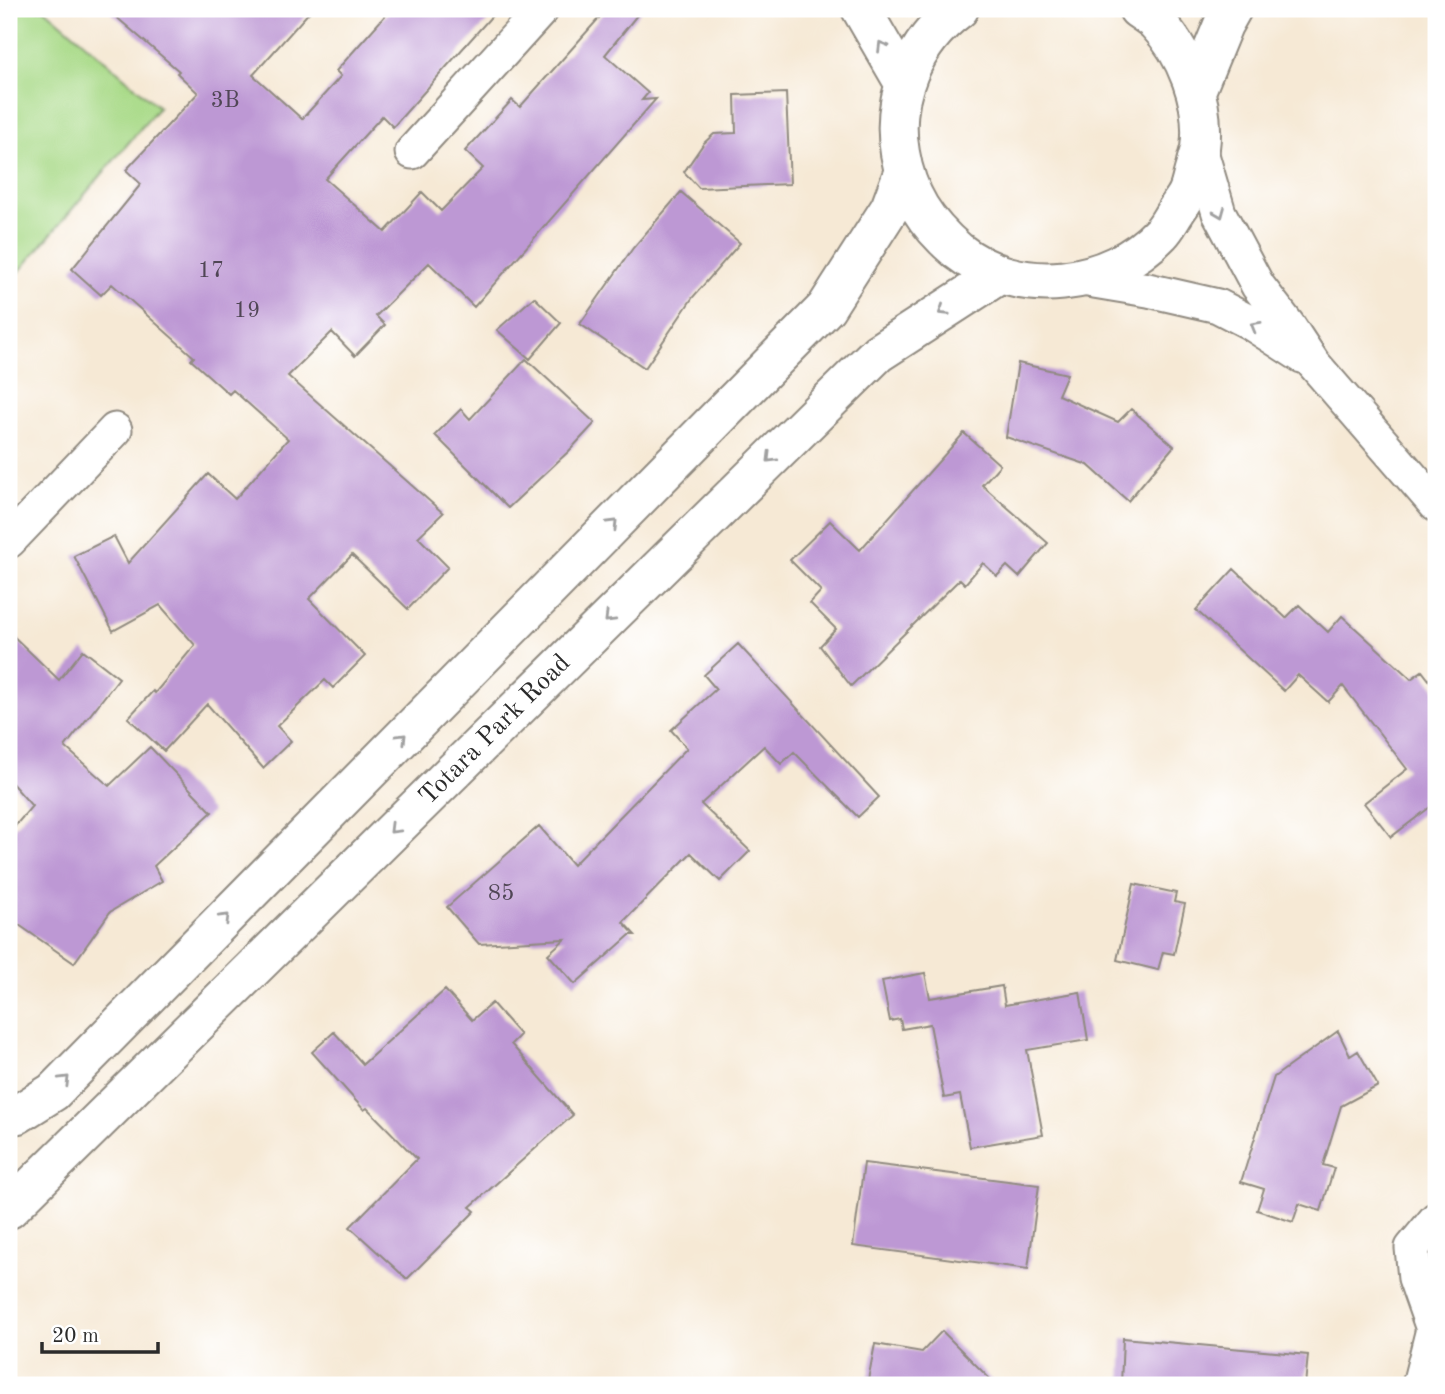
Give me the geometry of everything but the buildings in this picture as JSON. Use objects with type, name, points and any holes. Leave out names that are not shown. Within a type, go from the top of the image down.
[{"type":"street","points":[[412,152],[542,9]]},
{"type":"street","points":[[861,9],[904,83]]},
{"type":"street","points":[[959,9],[943,20],[920,49],[904,83],[898,112],[898,143],[903,173],[918,206],[939,235],[967,258],[1000,274],[1027,281],[1054,282],[1082,279],[1125,262],[1162,233],[1188,193],[1200,148],[1196,90],[1180,53],[1155,21],[1138,9]]},
{"type":"street","points":[[1196,90],[1232,9]]},
{"type":"street","points":[[1200,148],[1219,213],[1258,286],[1313,363],[1436,505]]},
{"type":"street","points":[[9,1116],[18,1114],[53,1092],[826,308],[890,208],[903,173]]},
{"type":"street","name":"Totara Park Road","points":[[9,1209],[878,353],[1000,274]]},
{"type":"street","points":[[1082,279],[1218,306],[1269,334],[1313,363]]},
{"type":"street","points":[[9,541],[115,430]]},
{"type":"street","points":[[1419,1385],[1435,1327],[1415,1278],[1412,1248],[1436,1219]]},
{"type":"green space","points":[[9,9],[45,9],[159,107],[18,273],[9,266]]}]
